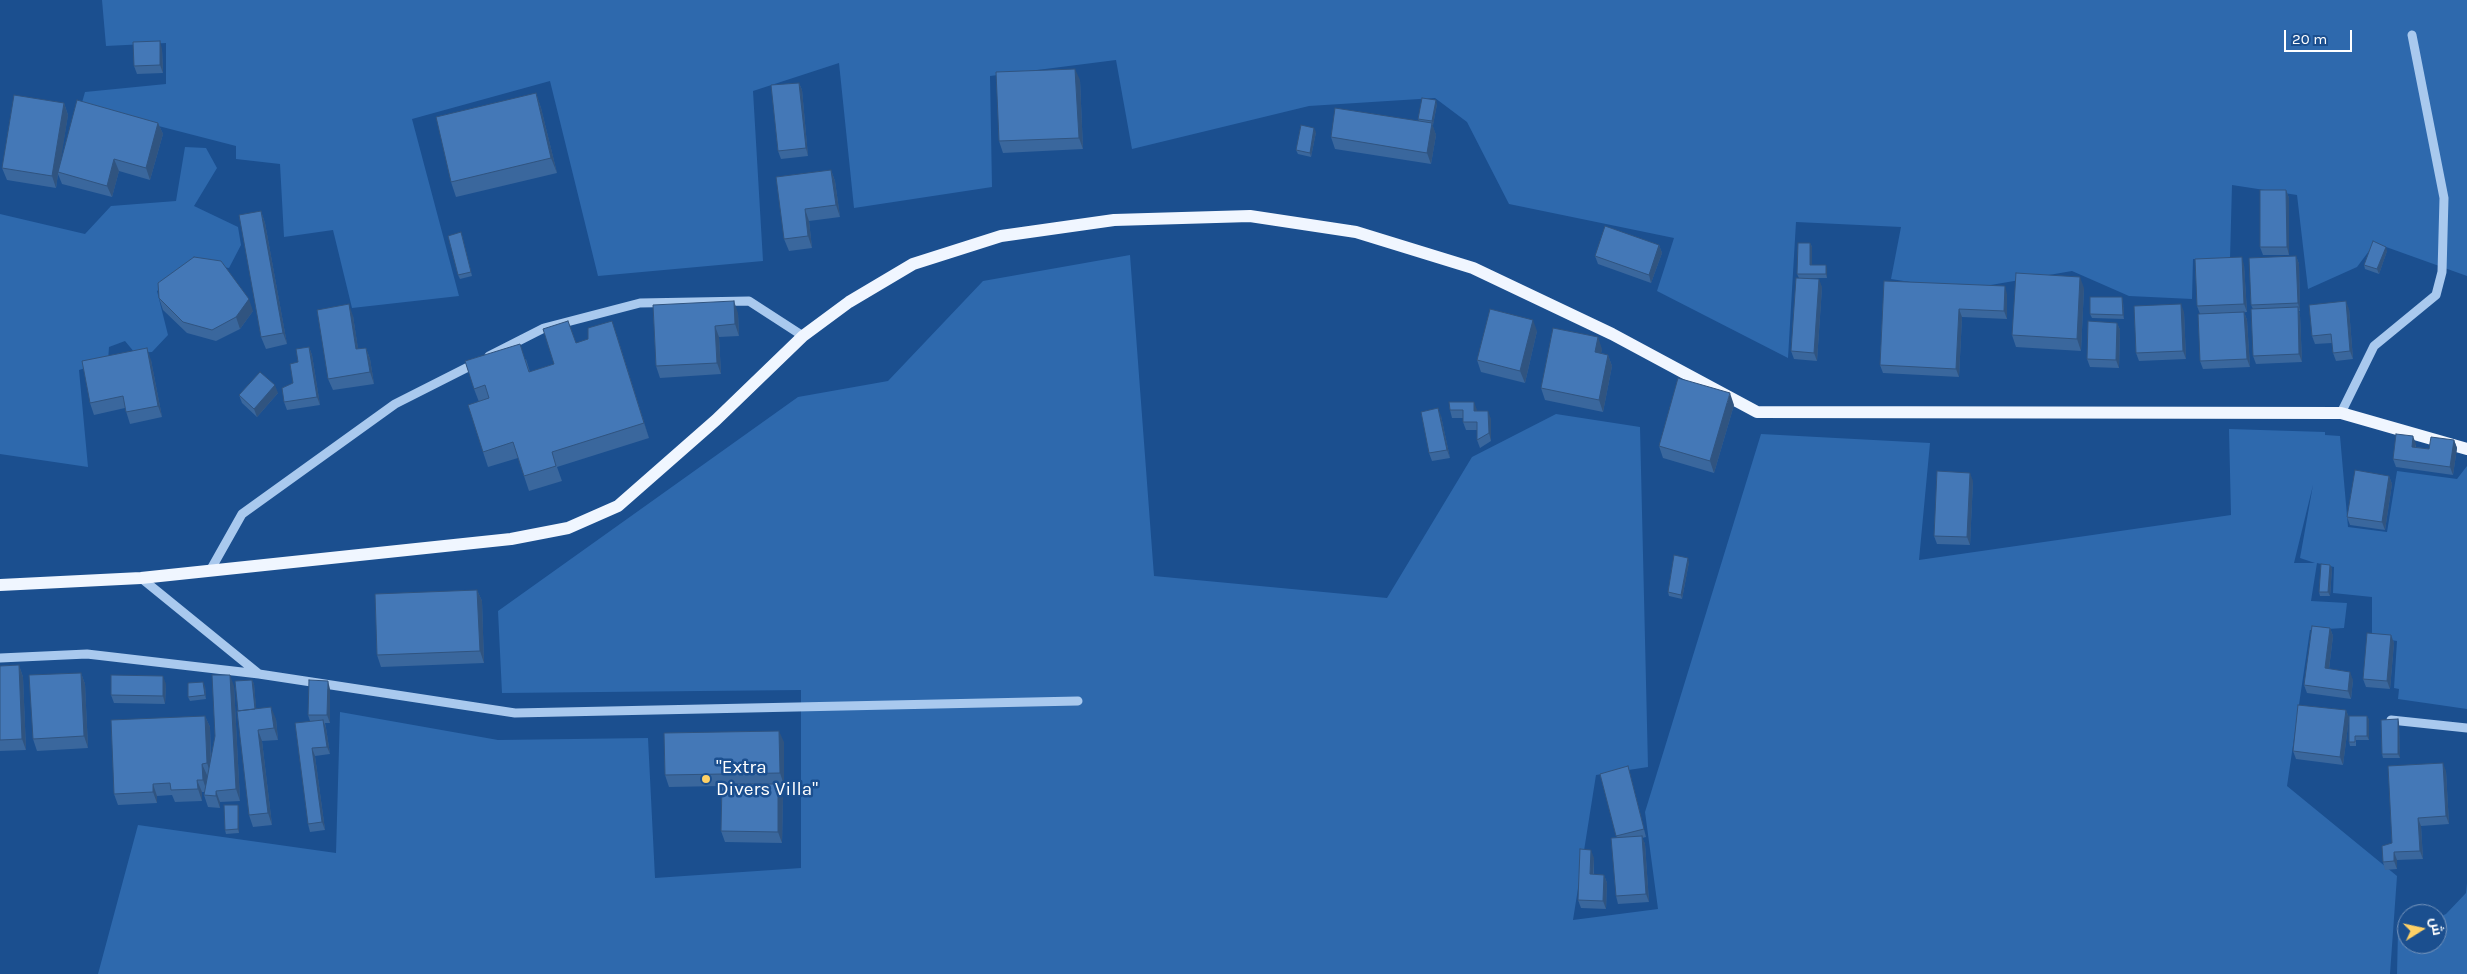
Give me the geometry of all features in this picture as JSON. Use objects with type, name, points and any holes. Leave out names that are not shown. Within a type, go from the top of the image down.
[{"type":"main road","points":[[0,585],[141,578],[210,569],[511,539],[568,528],[618,506],[716,420],[803,336],[849,302],[914,264],[1001,236],[1114,220],[1250,216],[1356,232],[1473,268],[1612,334],[1758,412],[2341,413],[2467,449]]},
{"type":"street","points":[[2341,413],[2374,346],[2436,295],[2442,272],[2444,198],[2412,35]]},
{"type":"street","points":[[210,569],[242,514],[396,404],[544,328],[640,303],[749,302],[803,336]]},
{"type":"street","points":[[141,578],[259,674]]},
{"type":"street","points":[[0,658],[87,654],[259,674],[515,713],[1078,701]]},
{"type":"street","points":[[2391,720],[2467,728]]},
{"type":"shaded area","points":[[102,0],[2467,0],[2467,276],[2375,243],[2357,267],[2308,289],[2297,195],[2232,185],[2230,259],[2193,259],[2192,299],[2129,296],[2072,271],[1985,286],[1943,287],[1891,279],[1901,227],[1796,222],[1788,358],[1657,291],[1674,238],[1509,204],[1467,122],[1435,98],[1309,106],[1132,149],[1116,60],[990,76],[992,187],[854,208],[839,63],[753,91],[763,261],[598,276],[550,81],[412,119],[459,296],[352,308],[333,230],[284,237],[280,164],[236,159],[236,146],[81,106],[85,92],[166,84],[166,43],[106,46]]},
{"type":"shaded area","points":[[185,147],[206,148],[217,168],[194,206],[238,227],[241,245],[229,268],[195,264],[157,291],[168,335],[152,352],[135,353],[125,341],[109,347],[108,361],[79,370],[88,467],[0,454],[0,214],[85,234],[111,206],[176,201]]},
{"type":"shaded area","points":[[1130,255],[1154,576],[1387,598],[1472,457],[1556,414],[1640,427],[1648,767],[1596,775],[1573,920],[1658,909],[1645,812],[1761,434],[1930,443],[1919,560],[2231,515],[2229,429],[2325,432],[2325,435],[2340,436],[2348,527],[2387,532],[2397,471],[2457,479],[2467,466],[2467,709],[2398,699],[2399,689],[2394,688],[2397,641],[2372,637],[2372,597],[2333,593],[2334,567],[2317,563],[2311,601],[2347,603],[2344,628],[2310,630],[2287,786],[2397,876],[2390,974],[98,974],[138,825],[336,853],[340,712],[498,740],[648,738],[655,878],[801,868],[801,690],[502,693],[498,611],[798,397],[888,381],[983,281]],"holes":[[[2313,485],[2300,558],[2315,563],[2294,563]]]},
{"type":"shaded area","points":[[2467,883],[2467,974],[2397,974],[2397,954],[2447,954],[2447,913],[2466,893]]},
{"type":"building","points":[[160,41],[160,65],[134,66],[133,42]]},
{"type":"building","points":[[1075,69],[1079,138],[999,141],[996,72]]},
{"type":"building","points":[[799,83],[806,148],[778,151],[771,85]]},
{"type":"building","points":[[536,93],[551,158],[451,182],[436,117]]},
{"type":"building","points":[[14,95],[64,103],[52,176],[2,168]]},
{"type":"building","points":[[1422,98],[1436,100],[1432,121],[1418,119]]},
{"type":"building","points":[[77,100],[158,123],[146,168],[114,159],[107,186],[58,172]]},
{"type":"building","points":[[1335,108],[1432,123],[1427,153],[1331,137]]},
{"type":"building","points":[[1301,125],[1314,128],[1310,153],[1296,150]]},
{"type":"building","points":[[831,170],[836,205],[805,209],[808,236],[784,239],[776,177]]},
{"type":"building","points":[[2260,190],[2286,190],[2287,247],[2260,247]]},
{"type":"building","points":[[261,211],[283,333],[261,337],[239,215]]},
{"type":"building","points":[[1605,226],[1659,245],[1649,275],[1595,256]]},
{"type":"building","points":[[461,232],[471,272],[458,275],[448,236]]},
{"type":"building","points":[[2373,241],[2386,247],[2377,269],[2364,265]]},
{"type":"building","points":[[1798,243],[1810,243],[1810,265],[1826,265],[1826,274],[1797,274]]},
{"type":"building","points":[[2296,256],[2298,303],[2251,305],[2249,258]]},
{"type":"building","points":[[194,257],[221,261],[249,299],[236,317],[212,330],[183,322],[159,298],[158,283]]},
{"type":"building","points":[[2242,257],[2244,304],[2197,306],[2195,259]]},
{"type":"building","points":[[2016,273],[2080,277],[2077,339],[2012,335]]},
{"type":"building","points":[[1796,278],[1819,279],[1814,353],[1791,351]]},
{"type":"building","points":[[1884,281],[2005,286],[2004,311],[1959,309],[1956,369],[1880,365]]},
{"type":"building","points":[[2090,297],[2122,297],[2123,315],[2090,314]]},
{"type":"building","points":[[734,301],[735,324],[715,326],[717,363],[656,366],[653,305]]},
{"type":"building","points":[[2346,301],[2350,351],[2333,353],[2331,334],[2312,336],[2309,305]]},
{"type":"building","points":[[349,304],[356,349],[366,348],[370,372],[328,379],[317,310]]},
{"type":"building","points":[[2181,304],[2183,351],[2136,353],[2134,306]]},
{"type":"building","points":[[2298,307],[2299,354],[2253,356],[2251,309]]},
{"type":"building","points":[[1490,309],[1533,320],[1520,371],[1477,360]]},
{"type":"building","points":[[2244,312],[2247,359],[2200,361],[2198,314]]},
{"type":"building","points":[[568,321],[576,343],[588,339],[588,328],[612,321],[644,423],[552,452],[556,466],[524,476],[513,442],[483,452],[468,405],[489,398],[485,385],[474,389],[465,361],[520,344],[529,372],[554,364],[543,329]]},
{"type":"building","points":[[2088,321],[2117,323],[2116,360],[2087,359]]},
{"type":"building","points":[[1553,328],[1598,337],[1595,352],[1608,355],[1599,400],[1541,388]]},
{"type":"building","points":[[309,347],[317,397],[284,402],[282,388],[293,383],[290,364],[298,362],[296,349]]},
{"type":"building","points":[[147,348],[158,406],[126,412],[123,396],[90,403],[82,361]]},
{"type":"building","points":[[260,372],[275,385],[254,409],[239,395]]},
{"type":"building","points":[[1678,378],[1730,393],[1710,461],[1659,446]]},
{"type":"building","points":[[1449,402],[1474,402],[1474,411],[1488,411],[1489,433],[1477,440],[1477,422],[1463,422],[1463,410],[1450,410]]},
{"type":"building","points":[[1438,408],[1447,450],[1429,453],[1421,412]]},
{"type":"building","points":[[2396,434],[2413,436],[2412,447],[2429,449],[2431,437],[2454,440],[2450,467],[2393,459]]},
{"type":"building","points":[[2355,470],[2389,476],[2382,522],[2347,517]]},
{"type":"building","points":[[1937,471],[1970,473],[1967,537],[1934,536]]},
{"type":"building","points":[[1674,555],[1688,558],[1681,595],[1668,592]]},
{"type":"building","points":[[2321,564],[2330,565],[2328,592],[2319,592]]},
{"type":"building","points":[[477,590],[480,651],[377,655],[375,594]]},
{"type":"building","points":[[2312,626],[2330,628],[2325,668],[2350,672],[2348,691],[2304,685]]},
{"type":"building","points":[[2367,633],[2391,635],[2387,681],[2363,679]]},
{"type":"building","points":[[19,665],[22,739],[0,740],[0,666]]},
{"type":"building","points":[[81,673],[84,736],[33,739],[29,675]]},
{"type":"building","points":[[111,675],[163,676],[163,696],[111,695]]},
{"type":"building","points":[[212,675],[230,675],[236,789],[216,791],[216,796],[204,795],[215,736]]},
{"type":"building","points":[[252,680],[255,709],[238,711],[235,681]]},
{"type":"building","points":[[309,680],[328,681],[327,715],[308,715]]},
{"type":"building","points":[[203,682],[205,695],[188,697],[188,683]]},
{"type":"building","points":[[2298,705],[2346,710],[2340,757],[2293,751]]},
{"type":"building","points":[[271,707],[274,728],[258,730],[268,813],[249,815],[237,711]]},
{"type":"building","points":[[205,716],[207,763],[202,764],[203,780],[197,780],[198,789],[171,790],[170,783],[153,784],[153,792],[114,794],[111,720]]},
{"type":"building","points":[[2349,716],[2367,716],[2367,736],[2355,736],[2355,742],[2349,742]]},
{"type":"building","points":[[2398,719],[2398,754],[2382,754],[2381,720]]},
{"type":"building","points":[[323,720],[327,747],[312,748],[322,822],[308,824],[295,723]]},
{"type":"building","points":[[779,731],[780,773],[665,775],[664,733]]},
{"type":"building","points":[[2443,763],[2446,816],[2418,818],[2420,851],[2394,852],[2394,861],[2383,862],[2382,846],[2392,843],[2388,766]]},
{"type":"building","points":[[1628,766],[1644,829],[1616,836],[1600,774]]},
{"type":"building","points":[[722,784],[778,784],[778,832],[721,831]]},
{"type":"building","points":[[224,805],[238,805],[238,829],[225,830]]},
{"type":"building","points":[[1642,836],[1646,894],[1616,896],[1611,838]]},
{"type":"building","points":[[1580,849],[1591,850],[1590,874],[1604,875],[1603,901],[1578,900]]},
{"type":"place","name":"\"Extra Divers Villa\"","points":[[706,779]]}]
